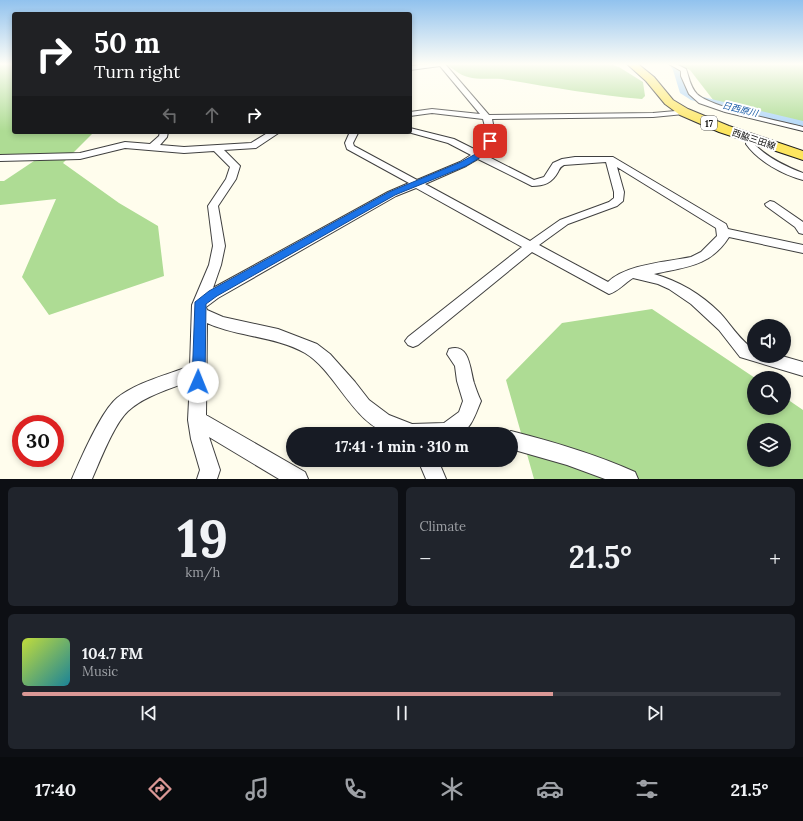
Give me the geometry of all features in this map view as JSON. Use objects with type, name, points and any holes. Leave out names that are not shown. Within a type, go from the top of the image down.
[{"type":"main road","name":"西脇三田線","points":[[656,86],[669,102],[684,112],[708,123],[803,156]]},
{"type":"street","points":[[200,309],[213,294],[392,194],[463,164],[479,155],[490,145],[491,134],[487,117],[460,86]]},
{"type":"street","points":[[689,86],[693,94],[702,101],[728,110],[803,129]]},
{"type":"street","points":[[412,114],[432,111],[487,117],[653,115],[684,112]]},
{"type":"street","points":[[354,134],[349,143],[350,147],[609,289],[622,278],[630,274],[695,261],[705,255],[723,237],[722,226],[610,159],[575,159],[563,161],[556,165],[553,174],[548,180],[539,184],[532,183],[451,141],[412,131]]},
{"type":"street","points":[[153,146],[163,137],[164,134]]},
{"type":"street","points":[[0,158],[80,156],[125,145],[153,146],[184,150],[254,146],[262,142],[264,137],[271,134]]},
{"type":"street","points":[[750,138],[750,144],[755,150],[782,167],[803,177]]},
{"type":"street","points":[[207,479],[210,470],[200,439],[197,420],[200,309],[215,265],[219,246],[213,206],[231,179],[235,166],[217,149]]},
{"type":"street","points":[[413,341],[551,230],[564,222],[613,204],[618,199],[619,192],[610,159]]},
{"type":"street","points":[[770,204],[800,225],[803,230]]},
{"type":"street","points":[[723,232],[803,249]]},
{"type":"street","points":[[622,278],[632,276],[648,276],[672,285],[699,303],[723,325],[747,352]]},
{"type":"street","points":[[200,309],[220,322],[278,335],[293,340],[311,349],[324,360],[349,387],[363,406],[383,421],[396,427]]},
{"type":"street","points":[[453,427],[465,418],[472,401],[465,381],[462,364],[455,354]]},
{"type":"street","points":[[782,363],[803,369]]},
{"type":"street","points":[[82,479],[89,461],[122,405],[160,385],[198,370]]},
{"type":"street","points":[[197,420],[298,479]]},
{"type":"street","points":[[518,442],[567,455],[628,479]]},
{"type":"street","points":[[431,467],[436,479]]},
{"type":"green space","points":[[0,86],[12,86],[12,134],[92,134],[63,163],[119,203],[158,226],[164,276],[49,315],[22,277],[56,199],[0,205],[0,181],[4,181],[34,161],[0,157]]},
{"type":"green space","points":[[549,86],[644,86],[645,96],[642,99]]},
{"type":"green space","points":[[703,86],[803,86],[803,123],[714,101]]},
{"type":"green space","points":[[652,309],[747,373],[747,415],[791,415],[791,402],[803,410],[803,479],[534,479],[506,380],[562,323]]},
{"type":"waterway","name":"日西原川","points":[[684,86],[686,93],[695,98],[803,125]]},
{"type":"route","points":[[198,382],[200,302],[392,194],[463,164],[484,152],[490,145],[490,141]]}]
